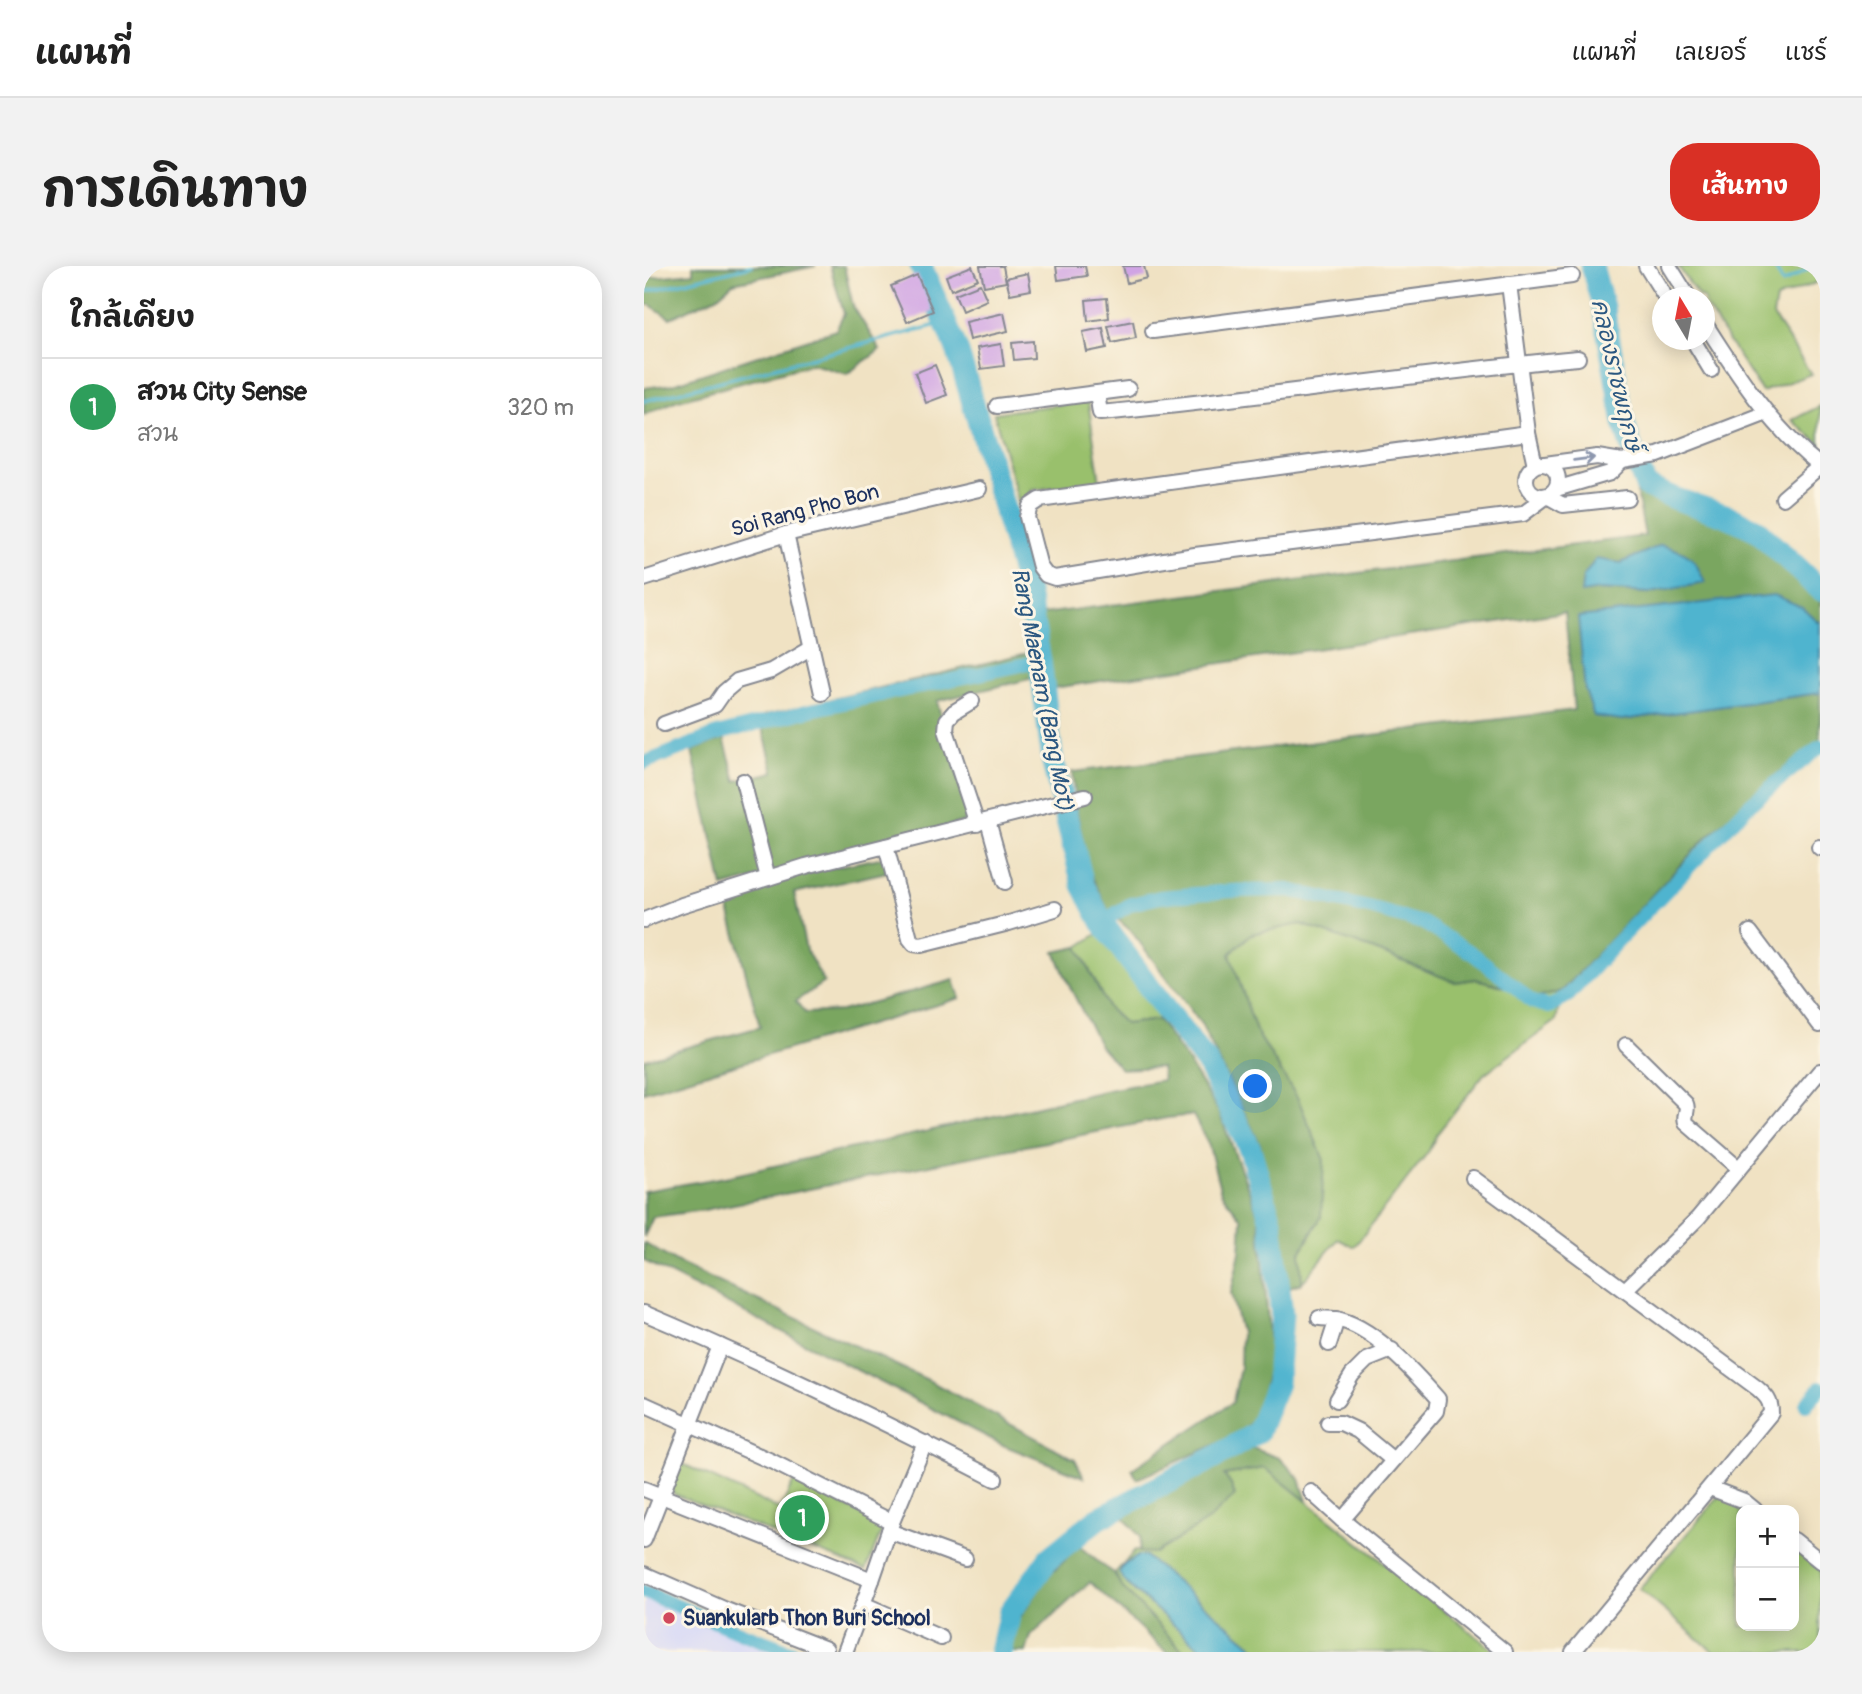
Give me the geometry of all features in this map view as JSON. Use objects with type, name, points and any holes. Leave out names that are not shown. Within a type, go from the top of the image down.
[{"type":"street","points":[[1646,266],[1659,287]]},
{"type":"street","points":[[1669,266],[1682,287]]},
{"type":"street","points":[[1153,331],[1572,276]]},
{"type":"street","points":[[1509,284],[1528,432],[1540,464],[1554,469],[1559,479],[1552,492],[1523,514],[1195,555],[1055,578],[1046,575],[1040,567],[1027,517],[1030,506],[1038,500],[1528,432]]},
{"type":"street","points":[[1715,340],[1767,413],[1805,454],[1820,466],[1783,498]]},
{"type":"street","points":[[1699,350],[1711,370]]},
{"type":"street","points":[[1097,393],[1100,413],[1578,358]]},
{"type":"street","points":[[997,406],[1128,389]]},
{"type":"street","points":[[1626,460],[1610,473],[1536,496],[1528,489],[1525,478],[1527,473],[1540,464],[1597,457],[1626,460],[1658,455],[1767,413]]},
{"type":"street","name":"Soi Rang Pho Bon","points":[[644,579],[786,534],[979,489]]},
{"type":"street","points":[[1552,492],[1563,505],[1627,498]]},
{"type":"street","points":[[786,534],[822,693]]},
{"type":"street","points":[[664,724],[715,705],[724,692],[737,681],[771,671],[812,647]]},
{"type":"street","points":[[972,701],[954,712],[947,720],[946,730],[1005,882]]},
{"type":"street","points":[[743,781],[768,878]]},
{"type":"street","points":[[644,920],[682,905],[806,866],[1085,796]]},
{"type":"street","points":[[886,846],[910,939],[914,944],[921,945],[1055,909]]},
{"type":"street","points":[[1751,932],[1820,1025]]},
{"type":"street","points":[[1626,1045],[1686,1104],[1686,1123],[1738,1168]]},
{"type":"street","points":[[1625,1290],[1698,1218],[1820,1071]]},
{"type":"street","points":[[1473,1178],[1757,1388],[1771,1403],[1771,1413],[1573,1652]]},
{"type":"street","points":[[644,1313],[720,1346],[995,1479]]},
{"type":"street","points":[[1319,1318],[1337,1319],[1353,1324],[1392,1350],[1438,1399],[1436,1411],[1342,1520]]},
{"type":"street","points":[[1329,1344],[1337,1319]]},
{"type":"street","points":[[644,1540],[720,1346]]},
{"type":"street","points":[[1337,1400],[1352,1375],[1367,1360],[1392,1350]]},
{"type":"street","points":[[644,1404],[773,1462],[890,1526],[965,1559]]},
{"type":"street","points":[[1328,1423],[1341,1423],[1358,1432],[1393,1460]]},
{"type":"street","points":[[845,1652],[873,1580],[890,1526],[925,1443]]},
{"type":"street","points":[[1710,1488],[1749,1505]]},
{"type":"street","points":[[644,1489],[873,1580]]},
{"type":"street","points":[[1311,1492],[1505,1652]]},
{"type":"street","points":[[1799,1544],[1820,1561]]},
{"type":"street","points":[[644,1574],[826,1649]]},
{"type":"street","points":[[863,1604],[941,1638]]},
{"type":"shaded area","name":"Suankularb Thon Buri School","points":[[644,1596],[755,1644],[778,1652],[644,1652]]},
{"type":"green space","points":[[693,266],[816,266],[733,283],[717,297],[670,318],[650,305],[644,305],[644,278],[693,273]]},
{"type":"green space","points":[[830,266],[844,266],[853,306],[880,350],[847,374],[812,364],[675,401],[644,415],[644,388],[673,384],[836,330],[844,314]]},
{"type":"green space","points":[[1678,266],[1820,266],[1820,281],[1776,299],[1773,316],[1811,374],[1762,392],[1715,320],[1715,287],[1692,287]]},
{"type":"green space","points":[[1088,401],[1100,482],[1032,490],[1020,507],[994,413]]},
{"type":"green space","points":[[1820,406],[1820,444],[1792,420]]},
{"type":"green space","points":[[1633,472],[1653,478],[1746,534],[1820,600],[1820,624],[1802,607],[1622,720],[1820,693],[1820,741],[1777,774],[1705,839],[1562,991],[1537,998],[1476,979],[1455,982],[1301,924],[1251,934],[1230,954],[1256,1031],[1298,1099],[1324,1160],[1321,1217],[1300,1253],[1302,1283],[1283,1289],[1285,1266],[1260,1144],[1201,1024],[1131,931],[1108,911],[1089,870],[1076,809],[1072,772],[1574,710],[1565,612],[1053,688],[1041,614],[1645,536]],"holes":[[[1661,545],[1704,583],[1650,593],[1600,590],[1621,563]]]},
{"type":"green space","points":[[1032,652],[1034,678],[937,701],[970,820],[723,887],[692,751],[724,738],[736,781],[774,772],[763,729],[765,715]]},
{"type":"green space","points":[[885,857],[887,872],[794,893],[806,950],[824,982],[796,1001],[805,1013],[841,1011],[954,980],[960,998],[644,1092],[644,1059],[760,1027],[726,898],[814,871]]},
{"type":"green space","points":[[1301,924],[1455,982],[1476,979],[1537,998],[1562,991],[1556,1021],[1484,1074],[1354,1247],[1338,1239],[1302,1283],[1300,1253],[1321,1217],[1298,1099],[1256,1031],[1229,954],[1251,934]]},
{"type":"green space","points":[[1099,933],[1154,1004],[1158,1020],[1125,1024],[1108,1008],[1078,947]]},
{"type":"green space","points":[[1078,947],[1108,1008],[1125,1024],[1158,1020],[1188,1062],[1219,1112],[1259,1217],[1271,1357],[1257,1417],[1235,1436],[1137,1479],[1132,1469],[1233,1402],[1240,1367],[1241,1333],[1231,1293],[1240,1252],[1242,1219],[1221,1193],[1209,1146],[1193,1115],[704,1210],[653,1217],[644,1237],[644,1191],[730,1176],[1163,1080],[1161,1067],[1121,1069],[1100,1046],[1055,952]]},
{"type":"green space","points":[[644,1243],[678,1263],[928,1380],[1075,1459],[1084,1477],[1005,1446],[644,1261]]},
{"type":"green space","points":[[1252,1448],[1280,1458],[1300,1479],[1307,1501],[1265,1468],[1224,1475],[1235,1496],[1207,1521],[1155,1553],[1139,1552],[1140,1537],[1122,1515]]},
{"type":"green space","points":[[681,1463],[780,1510],[794,1481],[884,1525],[866,1570],[674,1494],[670,1488]]},
{"type":"green space","points":[[1265,1468],[1496,1652],[1260,1652],[1145,1556],[1127,1584],[1205,1652],[1184,1652],[1121,1586],[1115,1573],[1135,1551],[1155,1553],[1207,1521],[1234,1496],[1224,1475]]},
{"type":"green space","points":[[1723,1492],[1739,1505],[1736,1505],[1736,1631],[1799,1631],[1799,1553],[1820,1570],[1820,1652],[1714,1652],[1639,1589]]},
{"type":"green space","points":[[1079,1546],[1114,1573],[1121,1586],[1184,1652],[1166,1652],[1090,1582],[1031,1636],[1026,1652],[1011,1652],[1017,1622],[1047,1578]]},
{"type":"water","points":[[1661,545],[1690,557],[1705,583],[1650,593],[1600,590],[1581,593],[1583,577],[1596,559],[1621,563]]},
{"type":"water","points":[[1774,595],[1802,607],[1820,624],[1820,693],[1622,720],[1594,716],[1585,690],[1578,617]]},
{"type":"water","points":[[1138,1556],[1145,1556],[1260,1652],[1205,1652],[1127,1584],[1119,1573],[1124,1565]]},
{"type":"building","points":[[972,266],[978,279],[951,290],[946,276]]},
{"type":"building","points":[[980,266],[1003,266],[1006,282],[984,286]]},
{"type":"building","points":[[1056,266],[1085,266],[1087,276],[1058,280]]},
{"type":"building","points":[[1123,266],[1144,266],[1147,278],[1127,283]]},
{"type":"building","points":[[1028,273],[1031,290],[1010,294],[1006,278]]},
{"type":"building","points":[[917,275],[933,311],[907,322],[891,286]]},
{"type":"building","points":[[980,284],[987,300],[962,311],[955,294]]},
{"type":"building","points":[[1107,298],[1109,318],[1088,321],[1086,300]]},
{"type":"building","points":[[1004,313],[1008,331],[969,340],[965,322]]},
{"type":"building","points":[[1133,321],[1136,338],[1112,343],[1108,326]]},
{"type":"building","points":[[1103,328],[1107,348],[1087,352],[1083,332]]},
{"type":"building","points":[[1033,341],[1034,358],[1014,360],[1012,343]]},
{"type":"building","points":[[1001,344],[1004,366],[981,369],[977,348]]},
{"type":"building","points":[[935,365],[947,395],[926,403],[915,373]]},
{"type":"waterway","points":[[644,292],[751,266]]},
{"type":"waterway","name":"Rang Maenam (Bang Mot)","points":[[921,266],[958,352],[1027,587],[1053,763],[1083,885],[1102,922],[1207,1063],[1250,1149],[1271,1221],[1282,1314],[1277,1383],[1258,1432],[1097,1519],[1049,1558],[1010,1612],[1001,1652]]},
{"type":"waterway","name":"คลองราชพฤกษ์","points":[[1592,266],[1603,307],[1624,423],[1646,486],[1725,515],[1757,530],[1820,590]]},
{"type":"waterway","points":[[1774,266],[1783,283],[1813,266]]},
{"type":"waterway","points":[[644,401],[945,323]]},
{"type":"waterway","points":[[644,763],[717,734],[811,710],[1040,661]]},
{"type":"waterway","points":[[1102,922],[1131,904],[1160,897],[1289,890],[1423,923],[1472,953],[1532,1002],[1549,1007],[1569,995],[1749,805],[1820,747]]},
{"type":"waterway","points":[[1806,1405],[1820,1388]]},
{"type":"waterway","points":[[644,1592],[793,1652]]},
{"type":"place","name":"สวน City Sense","points":[[802,1518]]},
{"type":"place","name":"Suankularb Thon Buri School","points":[[669,1618]]}]
